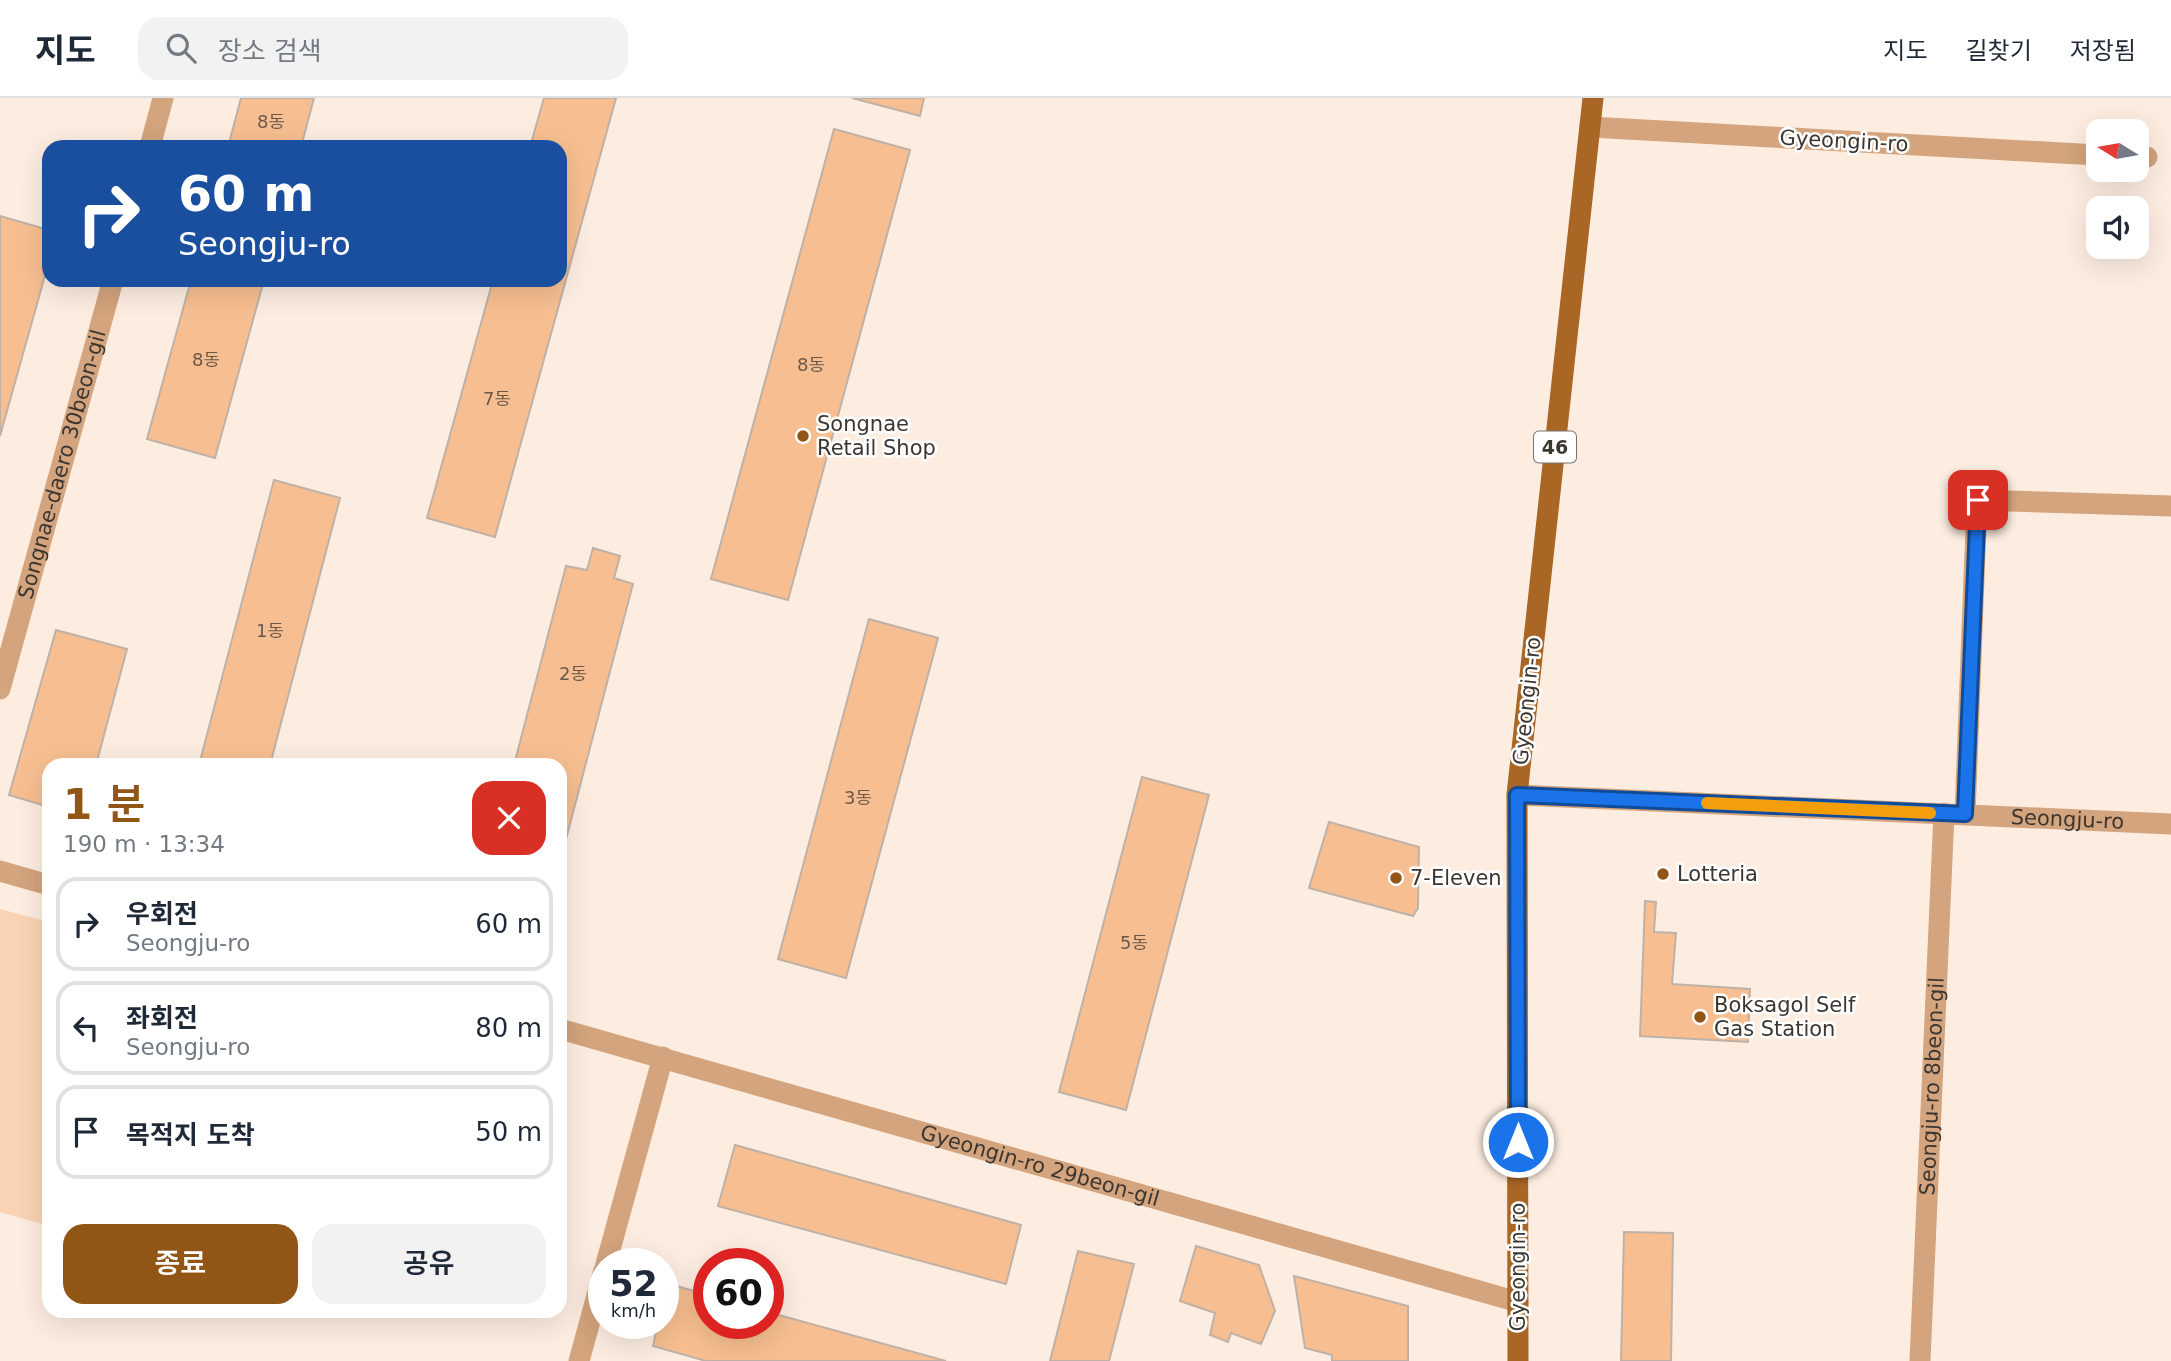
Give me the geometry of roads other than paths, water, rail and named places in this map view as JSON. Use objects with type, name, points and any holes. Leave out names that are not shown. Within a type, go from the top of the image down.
[{"type":"main road","name":"Gyeongin-ro","points":[[1518,1361],[1517,795],[1593,98]]},
{"type":"street","points":[[152,140],[163,98]]},
{"type":"street","name":"Gyeongin-ro","points":[[1590,127],[2086,154]]},
{"type":"street","name":"Songnae-daero 30beon-gil","points":[[0,690],[111,287]]},
{"type":"street","points":[[1955,814],[1978,500],[2171,506]]},
{"type":"street","name":"Seongju-ro","points":[[1517,795],[2171,824]]},
{"type":"street","name":"Seongju-ro 8beon-gil","points":[[1920,1361],[1955,814]]},
{"type":"street","points":[[0,871],[42,882]]},
{"type":"street","name":"Gyeongin-ro 29beon-gil","points":[[567,1030],[1518,1302]]},
{"type":"street","points":[[610,1248],[663,1058]]},
{"type":"street","points":[[579,1361],[588,1328]]},
{"type":"place","name":"Songnae Retail Shop","points":[[803,436]]},
{"type":"place","name":"Lotteria","points":[[1663,874]]},
{"type":"place","name":"7-Eleven","points":[[1396,878]]},
{"type":"place","name":"Boksagol Self Gas Station","points":[[1700,1017]]}]
